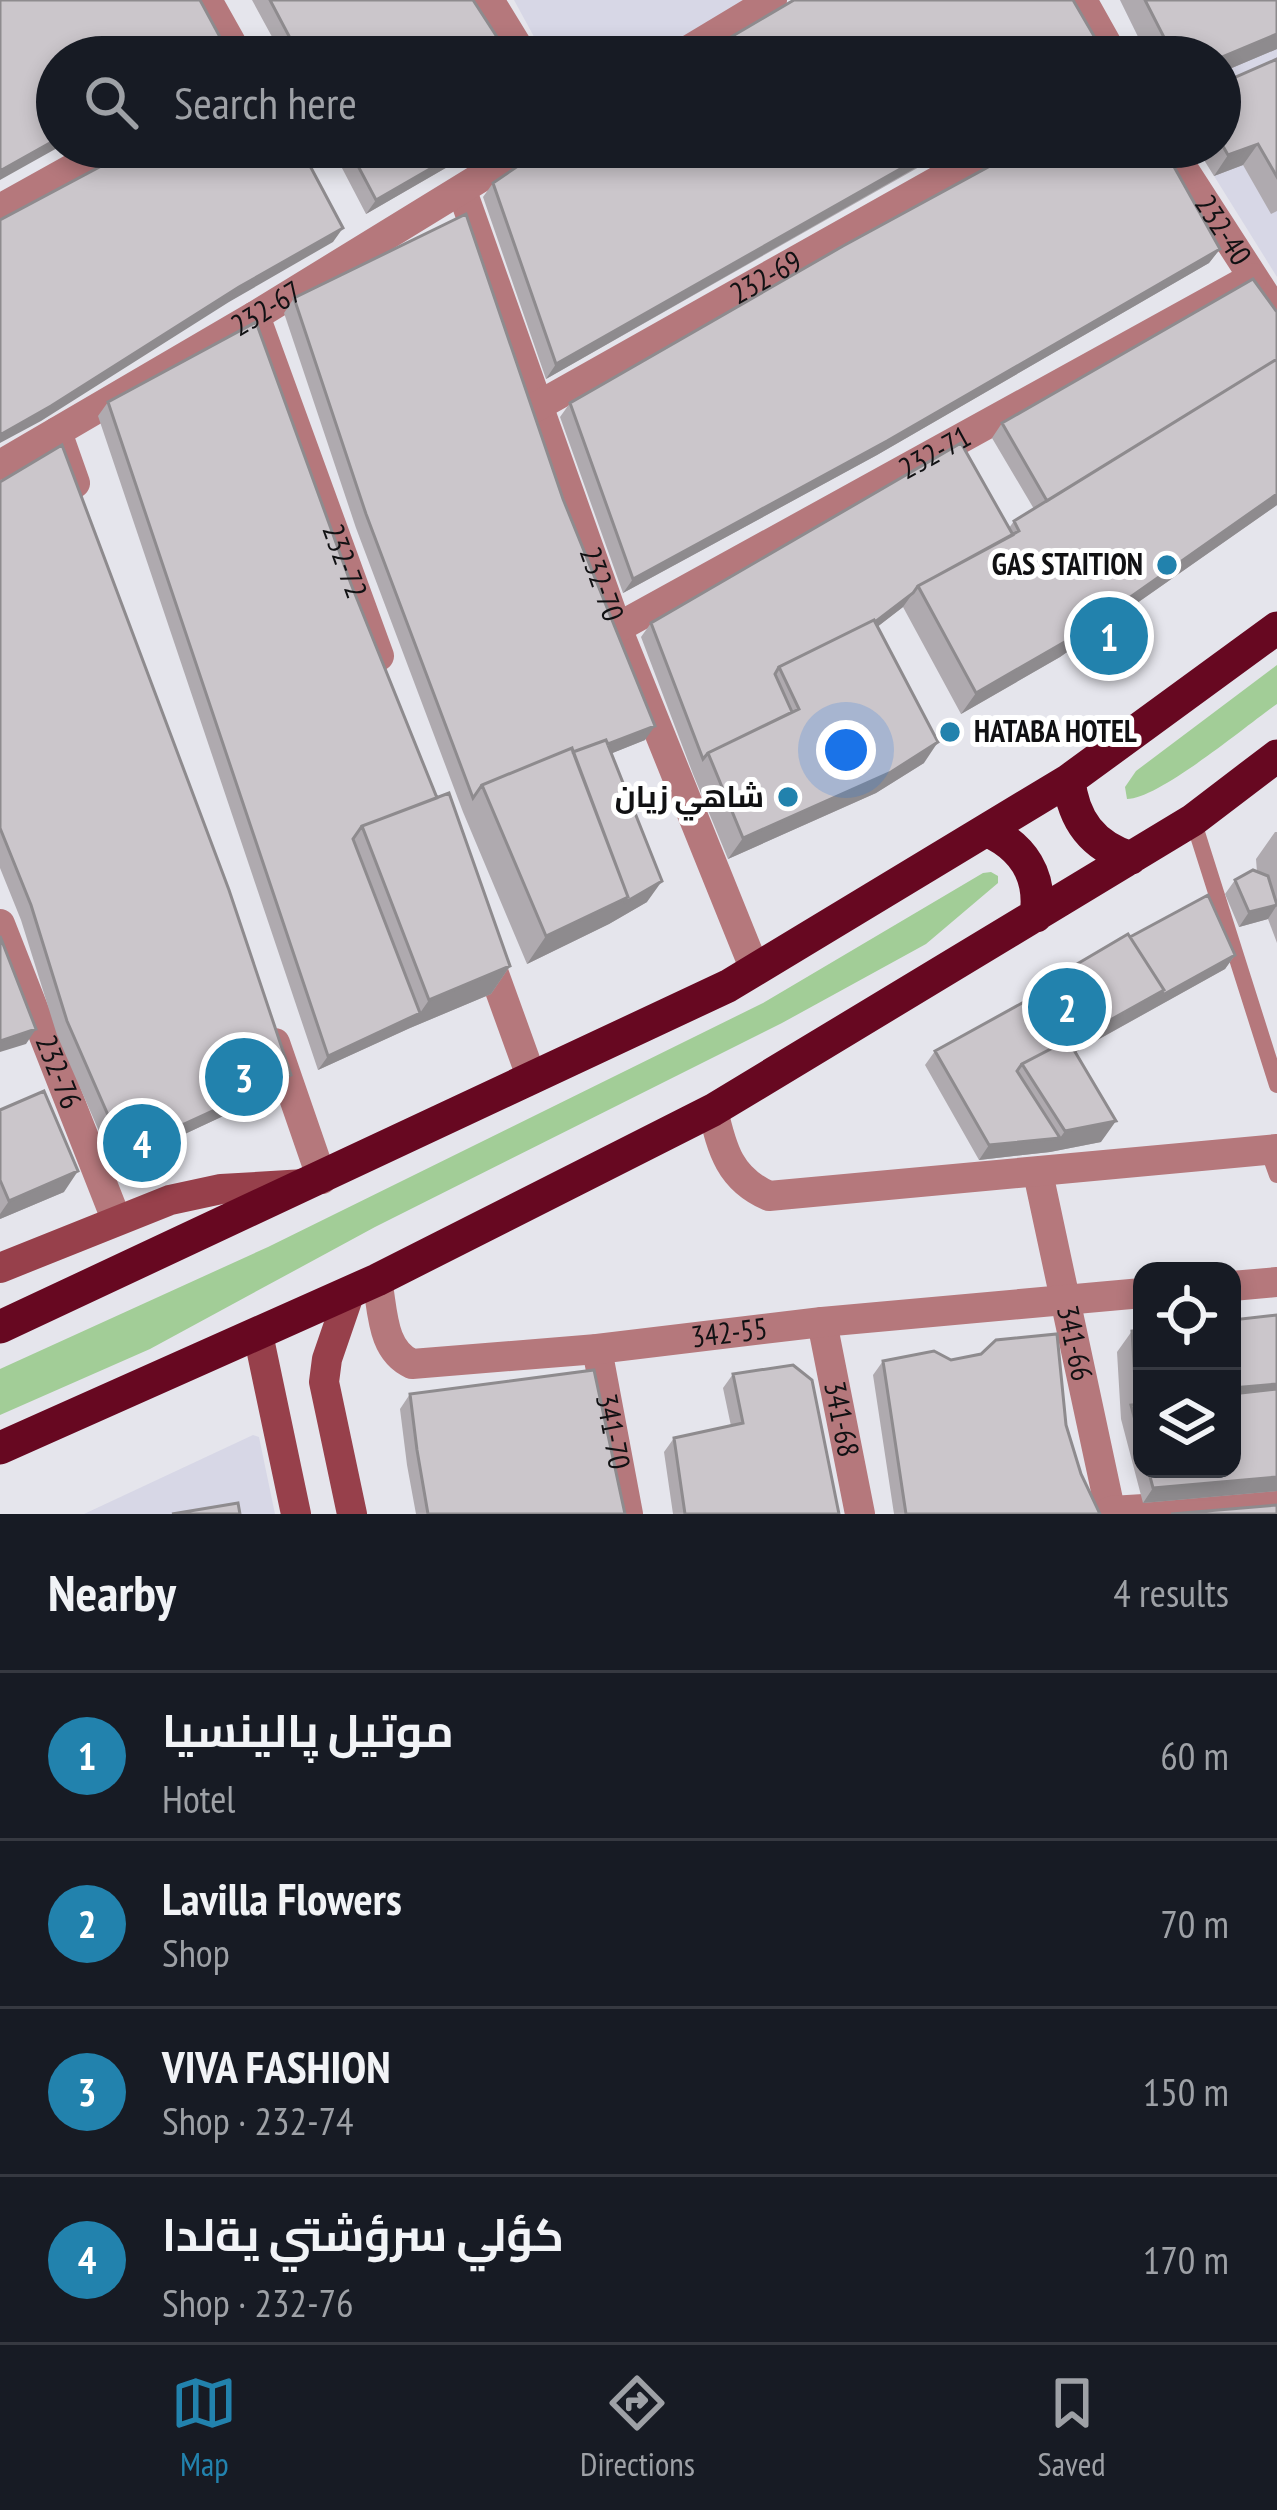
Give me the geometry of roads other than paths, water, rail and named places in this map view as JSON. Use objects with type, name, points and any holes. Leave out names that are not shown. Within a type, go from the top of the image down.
[{"type":"highway","points":[[0,1327],[316,1182],[755,970],[1069,780],[1277,628]]},
{"type":"highway","points":[[0,1448],[363,1286],[713,1110],[1193,820],[1277,756]]},
{"type":"highway","points":[[1069,780],[1074,810],[1090,836],[1131,858]]},
{"type":"highway","points":[[986,830],[1003,837],[1028,861],[1037,888],[1036,916]]},
{"type":"main road","points":[[0,1268],[116,1219],[196,1193],[316,1182]]},
{"type":"main road","points":[[352,1514],[324,1382],[327,1359],[363,1286]]},
{"type":"main road","points":[[258,1334],[296,1514]]},
{"type":"street","points":[[207,0],[227,36]]},
{"type":"street","points":[[490,0],[511,36]]},
{"type":"street","points":[[712,36],[772,0]]},
{"type":"street","points":[[1082,0],[1102,36]]},
{"type":"street","points":[[0,209],[73,168]]},
{"type":"street","name":"232-67","points":[[0,465],[255,316],[344,249],[462,191],[498,168]]},
{"type":"street","name":"232-69","points":[[536,407],[961,168]]},
{"type":"street","name":"232-40","points":[[1182,168],[1277,314]]},
{"type":"street","name":"232-70","points":[[462,191],[617,628],[755,970]]},
{"type":"street","name":"232-71","points":[[617,628],[1252,278]]},
{"type":"street","name":"232-72","points":[[255,316],[391,689]]},
{"type":"street","points":[[57,433],[89,522]]},
{"type":"street","name":"232-76","points":[[0,924],[116,1219]]},
{"type":"street","points":[[478,930],[532,1079]]},
{"type":"street","points":[[265,1014],[316,1182]]},
{"type":"street","points":[[713,1110],[731,1168],[747,1187],[769,1196],[1274,1158]]},
{"type":"street","name":"341-66","points":[[1038,1173],[1111,1512]]},
{"type":"street","points":[[1241,1285],[1277,1282]]},
{"type":"street","name":"342-55","points":[[363,1286],[390,1347],[412,1364],[1133,1294]]},
{"type":"street","name":"341-68","points":[[822,1322],[860,1514]]},
{"type":"street","name":"341-70","points":[[597,1349],[628,1514]]},
{"type":"street","points":[[1111,1512],[1277,1501]]},
{"type":"lane","points":[[1193,820],[1277,1085]]},
{"type":"place","name":"GAS STAITION","points":[[1167,565]]},
{"type":"place","name":"موتيل پالينسيا","points":[[1109,636]]},
{"type":"place","name":"HATABA HOTEL","points":[[950,732]]},
{"type":"place","name":"شاهي زيان","points":[[788,797]]},
{"type":"place","name":"Lavilla Flowers","points":[[1067,1007]]},
{"type":"place","name":"VIVA FASHION","points":[[244,1077]]},
{"type":"place","name":"كؤلي سرؤشتي يةلدا","points":[[142,1143]]}]
